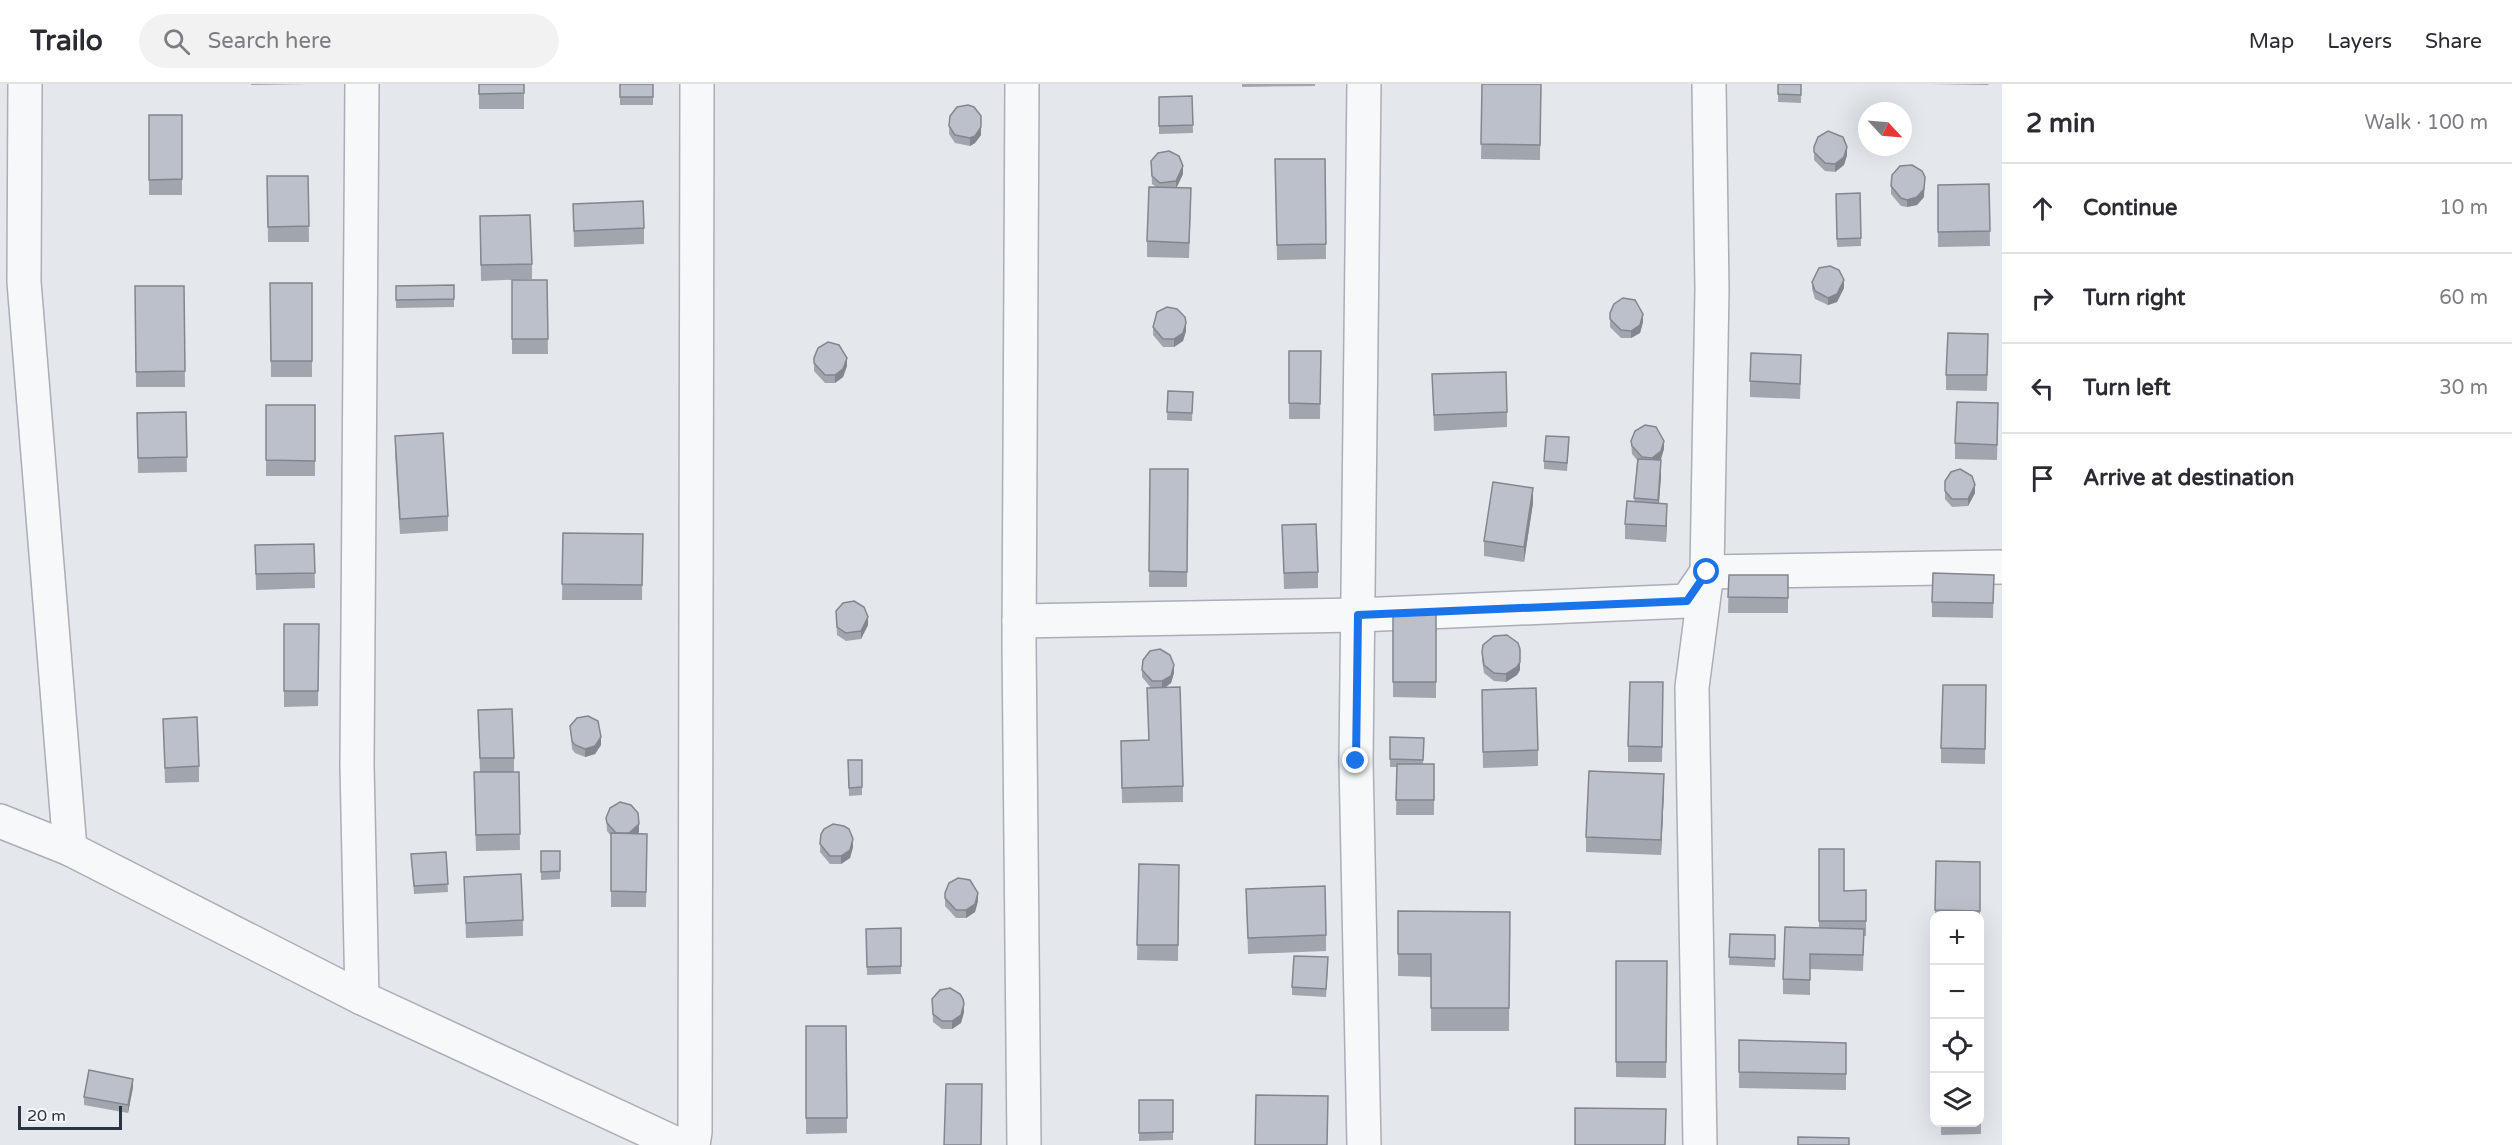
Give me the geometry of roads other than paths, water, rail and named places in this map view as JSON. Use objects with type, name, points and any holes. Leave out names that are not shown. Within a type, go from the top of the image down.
[{"type":"street","points":[[25,84],[24,282],[70,849]]},
{"type":"street","points":[[362,84],[357,753],[362,998]]},
{"type":"street","points":[[693,1145],[695,1132],[698,84]]},
{"type":"street","points":[[1022,84],[1019,621],[1024,1145]]},
{"type":"street","points":[[1364,84],[1356,761],[1364,1145]]},
{"type":"street","points":[[1700,1145],[1692,687],[1707,572],[1712,289],[1709,84]]},
{"type":"street","points":[[1707,572],[2002,567]]},
{"type":"street","points":[[1019,621],[1358,615],[1687,601],[1707,572]]},
{"type":"street","points":[[0,821],[70,849],[362,998],[679,1145]]}]
